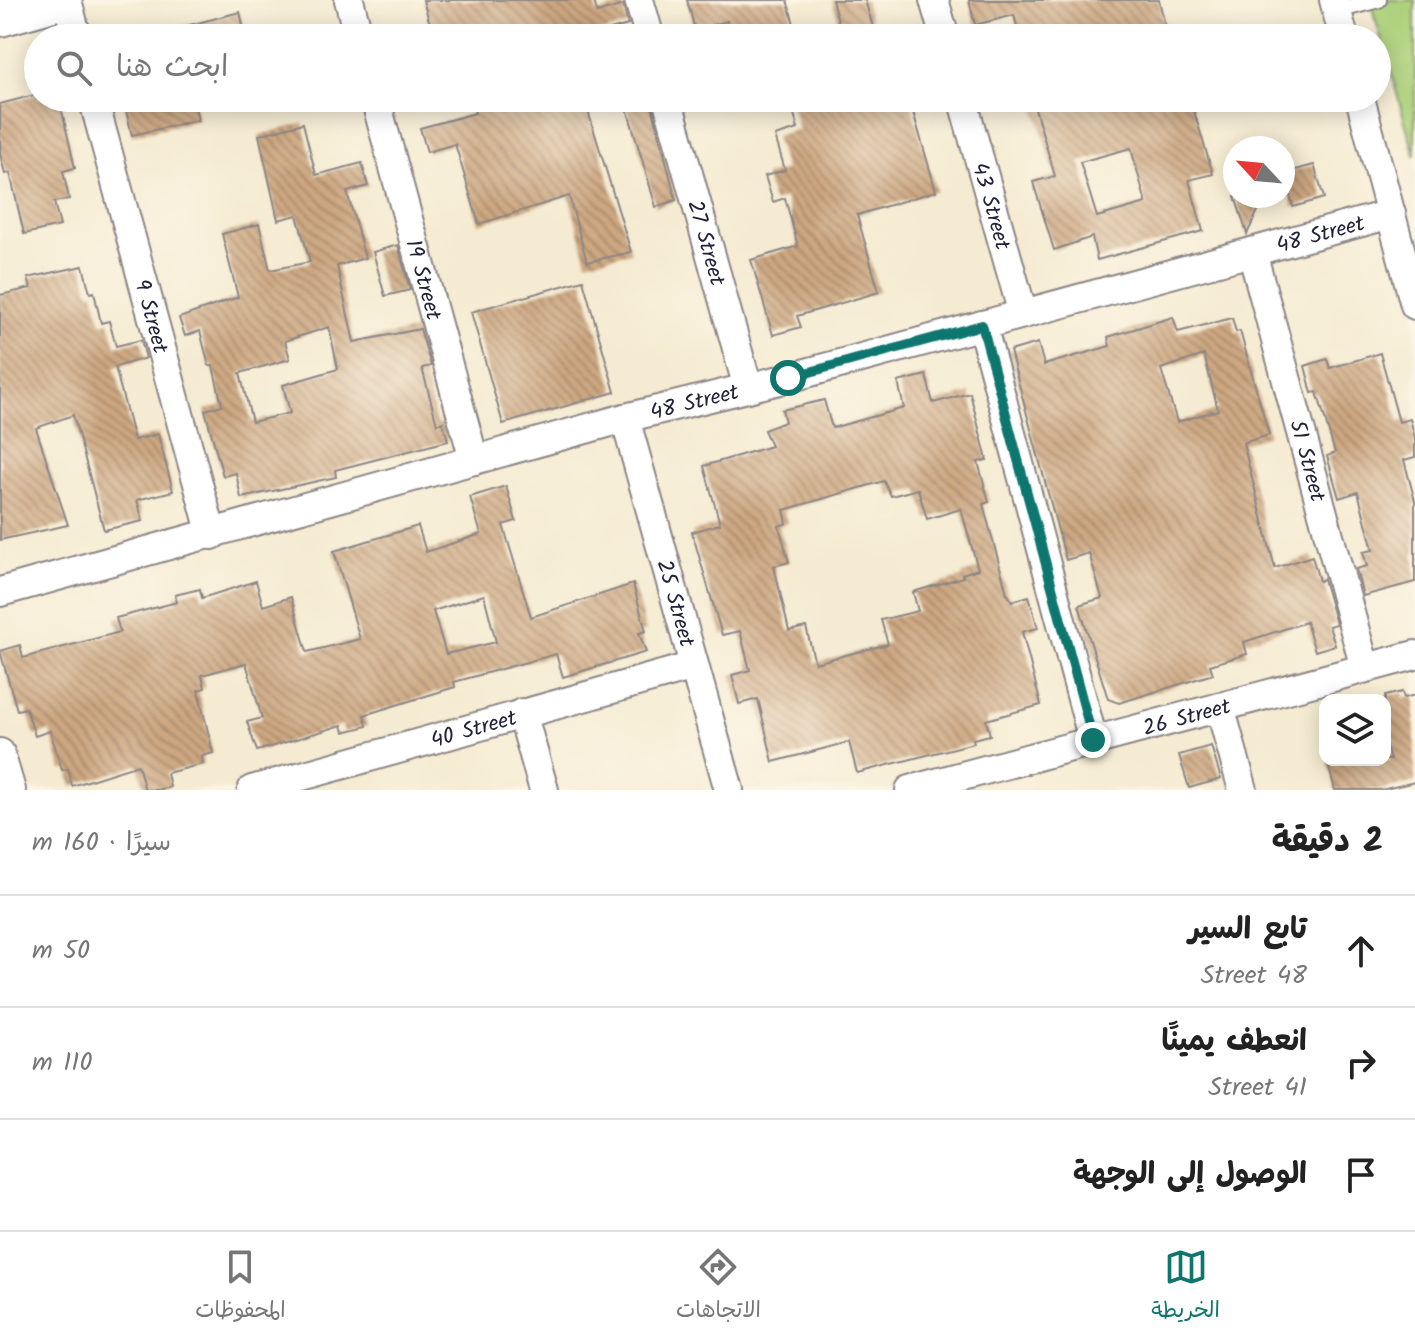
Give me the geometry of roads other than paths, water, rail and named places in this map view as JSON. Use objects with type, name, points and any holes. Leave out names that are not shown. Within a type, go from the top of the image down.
[{"type":"street","points":[[0,17],[60,0]]},
{"type":"street","points":[[67,0],[73,24]]},
{"type":"street","points":[[349,0],[355,24]]},
{"type":"street","points":[[639,0],[646,24]]},
{"type":"street","points":[[934,0],[941,24]]},
{"type":"street","name":"9 Street","points":[[97,112],[212,535]]},
{"type":"street","name":"19 Street","points":[[379,112],[474,460]]},
{"type":"street","name":"27 Street","points":[[671,112],[748,388]]},
{"type":"street","name":"43 Street","points":[[966,112],[1023,314]]},
{"type":"street","points":[[1364,112],[1415,305]]},
{"type":"street","name":"48 Street","points":[[0,592],[625,418],[748,388],[1391,214]]},
{"type":"street","name":"51 Street","points":[[1252,252],[1365,668]]},
{"type":"street","points":[[982,325],[1093,740]]},
{"type":"street","name":"25 Street","points":[[625,418],[729,790]]},
{"type":"street","name":"26 Street","points":[[910,790],[1004,778],[1093,740],[1415,655]]},
{"type":"street","name":"40 Street","points":[[252,790],[694,666]]},
{"type":"street","points":[[1220,707],[1243,790]]},
{"type":"street","points":[[522,713],[544,790]]},
{"type":"street","points":[[0,753],[11,790]]},
{"type":"lane","points":[[1338,16],[1379,0]]}]
